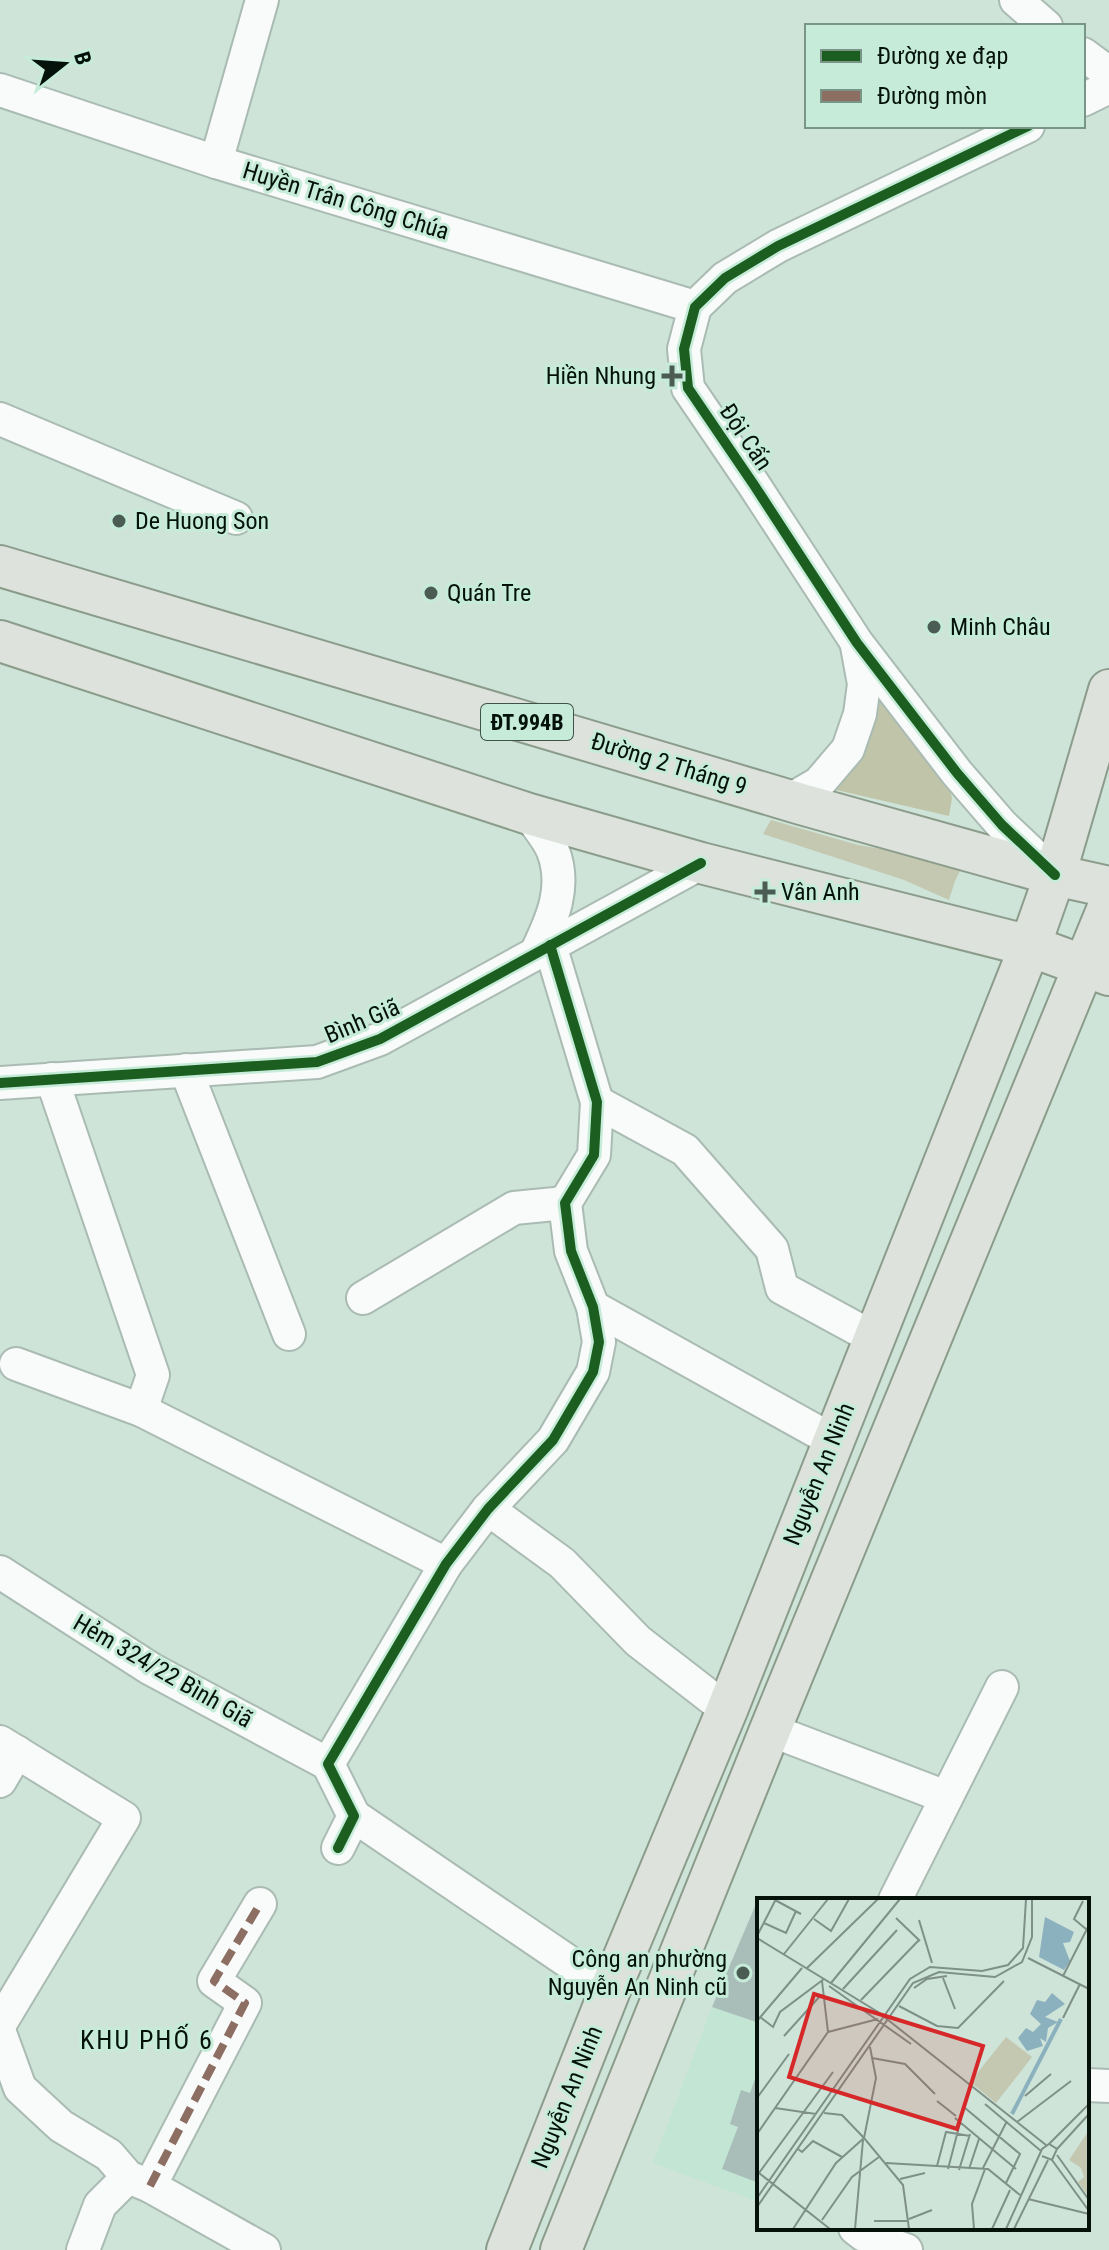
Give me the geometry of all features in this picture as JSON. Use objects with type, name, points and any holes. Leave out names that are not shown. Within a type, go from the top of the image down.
[{"type":"main road","name":"Đường 2 Tháng 9","points":[[0,566],[790,800],[1055,875],[1109,887]]},
{"type":"main road","points":[[0,641],[529,814],[701,863],[1030,946],[1097,971]]},
{"type":"main road","name":"Nguyễn An Ninh","points":[[507,2250],[610,1990],[727,1710],[1030,946],[1055,875],[1109,690]]},
{"type":"main road","points":[[561,2250],[770,1730],[1097,971],[1109,905]]},
{"type":"street","points":[[216,162],[262,0]]},
{"type":"street","points":[[1016,0],[1044,24]]},
{"type":"street","points":[[1085,55],[1109,73]]},
{"type":"street","points":[[1085,99],[1109,87]]},
{"type":"street","name":"Huyền Trân Công Chúa","points":[[0,90],[216,162],[695,307]]},
{"type":"street","points":[[695,307],[725,278],[778,246],[1024,128]]},
{"type":"street","name":"Đội Cấn","points":[[695,307],[684,349],[688,388],[857,643],[957,773],[1002,825],[1055,875]]},
{"type":"street","points":[[0,419],[236,518]]},
{"type":"street","points":[[790,800],[819,783],[848,749],[860,714],[864,684],[857,643]]},
{"type":"street","points":[[529,814],[553,850],[559,885],[543,949],[597,1102],[594,1155],[565,1203],[571,1251],[593,1307],[599,1342],[593,1372],[553,1440],[488,1509],[446,1564],[328,1764],[354,1816],[610,1990]]},
{"type":"street","name":"Bình Giã","points":[[0,1083],[317,1062],[380,1039],[701,863]]},
{"type":"street","points":[[186,1070],[289,1334]]},
{"type":"street","points":[[52,1079],[153,1375],[141,1410]]},
{"type":"street","points":[[597,1102],[685,1150],[772,1249],[782,1288],[874,1338]]},
{"type":"street","points":[[363,1298],[514,1208],[565,1203]]},
{"type":"street","points":[[593,1307],[832,1440]]},
{"type":"street","points":[[16,1364],[141,1410],[446,1564]]},
{"type":"street","points":[[488,1509],[562,1563],[638,1641],[727,1710]]},
{"type":"street","name":"Hẻm 324/22 Bình Giã","points":[[0,1572],[151,1669],[328,1764]]},
{"type":"street","points":[[896,1898],[1002,1687]]},
{"type":"street","points":[[770,1730],[946,1797]]},
{"type":"street","points":[[0,1781],[8,1747],[124,1818],[0,2024]]},
{"type":"street","points":[[338,1848],[354,1816]]},
{"type":"street","points":[[83,2250],[100,2205],[139,2182],[245,2003],[214,1981],[260,1904]]},
{"type":"street","points":[[0,2033],[20,2088],[61,2126],[109,2155],[139,2182],[264,2250]]},
{"type":"street","points":[[1089,2085],[1109,2086]]},
{"type":"street","points":[[858,2230],[906,2250]]},
{"type":"shaded area","points":[[876,685],[949,787],[952,798],[949,816],[832,789]]},
{"type":"shaded area","points":[[771,820],[858,845],[964,863],[949,900],[904,880],[763,834]]},
{"type":"shaded area","points":[[712,2007],[757,2022],[757,2201],[653,2163]]},
{"type":"building","name":"Công an phường Nguyễn An Ninh cũ","points":[[757,1902],[757,2022],[712,2007]]},
{"type":"building","points":[[757,2076],[757,2182],[722,2169],[738,2127],[730,2124],[741,2090],[750,2093]]},
{"type":"marked path","points":[[150,2186],[245,2003],[214,1981],[260,1904]]},
{"type":"cycle path","points":[[1024,128],[778,246],[725,278],[695,307],[684,349],[688,388],[857,643],[957,773],[1002,825],[1055,875]]},
{"type":"cycle path","points":[[0,1083],[317,1062],[380,1039],[701,863]]},
{"type":"cycle path","points":[[338,1848],[354,1816],[328,1764],[446,1564],[488,1509],[553,1440],[593,1372],[599,1342],[593,1307],[571,1251],[565,1203],[594,1155],[597,1102],[550,945]]},
{"type":"place","name":"Hiền Nhung","points":[[672,376]]},
{"type":"place","name":"De Huong Son","points":[[119,521]]},
{"type":"place","name":"Quán Tre","points":[[431,593]]},
{"type":"place","name":"Minh Châu","points":[[934,627]]},
{"type":"place","name":"Vân Anh","points":[[765,892]]},
{"type":"place","name":"Công an phường Nguyễn An Ninh cũ","points":[[743,1973]]},
{"type":"district","name":"KHU PHỐ 6","points":[[147,2040]]}]
